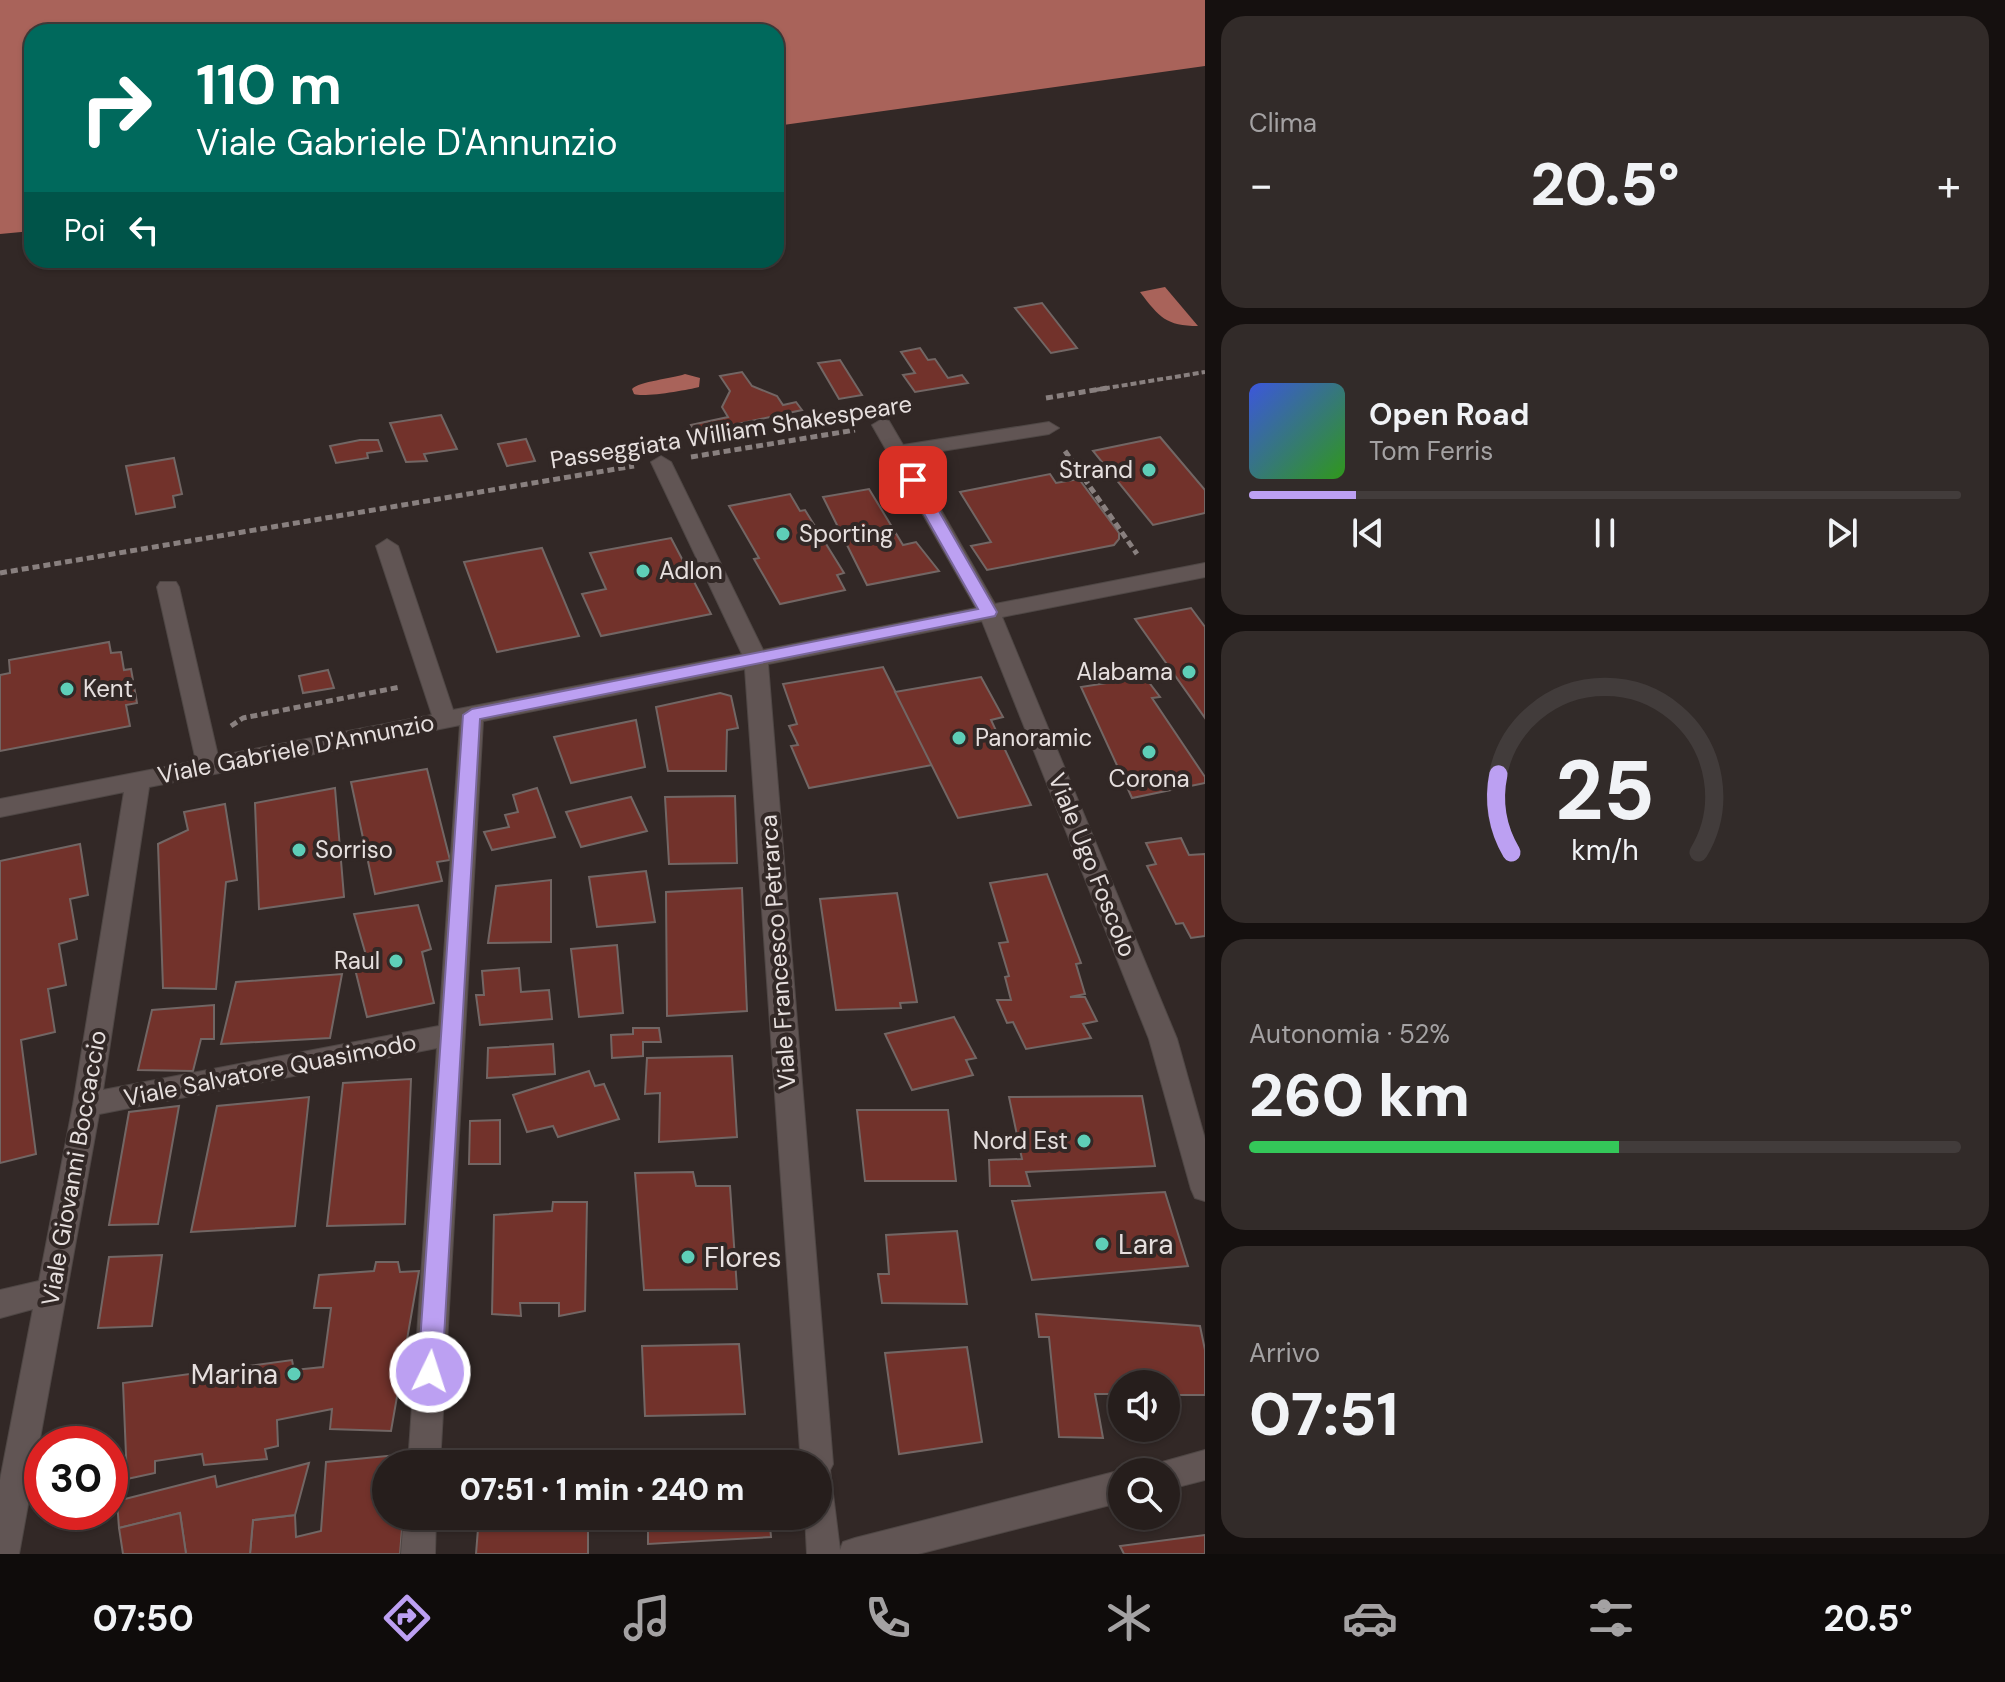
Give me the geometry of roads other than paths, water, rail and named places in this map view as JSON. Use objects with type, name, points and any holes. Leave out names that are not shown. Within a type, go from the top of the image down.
[{"type":"street","name":"Viale Ugo Foscolo","points":[[882,425],[989,612],[1163,1039],[1205,1189]]},
{"type":"street","points":[[897,452],[1049,428]]},
{"type":"street","name":"Viale Francesco Petrarca","points":[[661,462],[756,659],[816,1450]]},
{"type":"street","points":[[387,546],[458,718],[453,1034],[425,1450]]},
{"type":"street","points":[[1198,571],[1205,592]]},
{"type":"street","name":"Viale Gabriele D'Annunzio","points":[[0,808],[1198,571]]},
{"type":"street","points":[[168,587],[209,767]]},
{"type":"street","name":"Viale Giovanni Boccaccio","points":[[2,1554],[87,1105],[138,781]]},
{"type":"street","name":"Viale Salvatore Quasimodo","points":[[87,1105],[453,1034]]},
{"type":"street","points":[[0,1304],[53,1291]]},
{"type":"street","points":[[1180,1471],[1205,1465]]},
{"type":"street","points":[[855,1554],[1108,1490]]},
{"type":"street","points":[[418,1554],[419,1530]]},
{"type":"street","points":[[822,1530],[824,1554]]},
{"type":"place","name":"Strand","points":[[1149,470]]},
{"type":"place","name":"Sporting","points":[[783,534]]},
{"type":"place","name":"Adlon","points":[[643,571]]},
{"type":"place","name":"Alabama","points":[[1189,672]]},
{"type":"place","name":"Kent","points":[[67,689]]},
{"type":"place","name":"Panoramic","points":[[959,738]]},
{"type":"place","name":"Corona","points":[[1149,752]]},
{"type":"place","name":"Sorriso","points":[[299,850]]},
{"type":"place","name":"Raul","points":[[396,961]]},
{"type":"place","name":"Nord Est","points":[[1084,1141]]},
{"type":"place","name":"Lara","points":[[1102,1244]]},
{"type":"place","name":"Flores","points":[[688,1257]]},
{"type":"place","name":"Marina","points":[[294,1374]]}]
